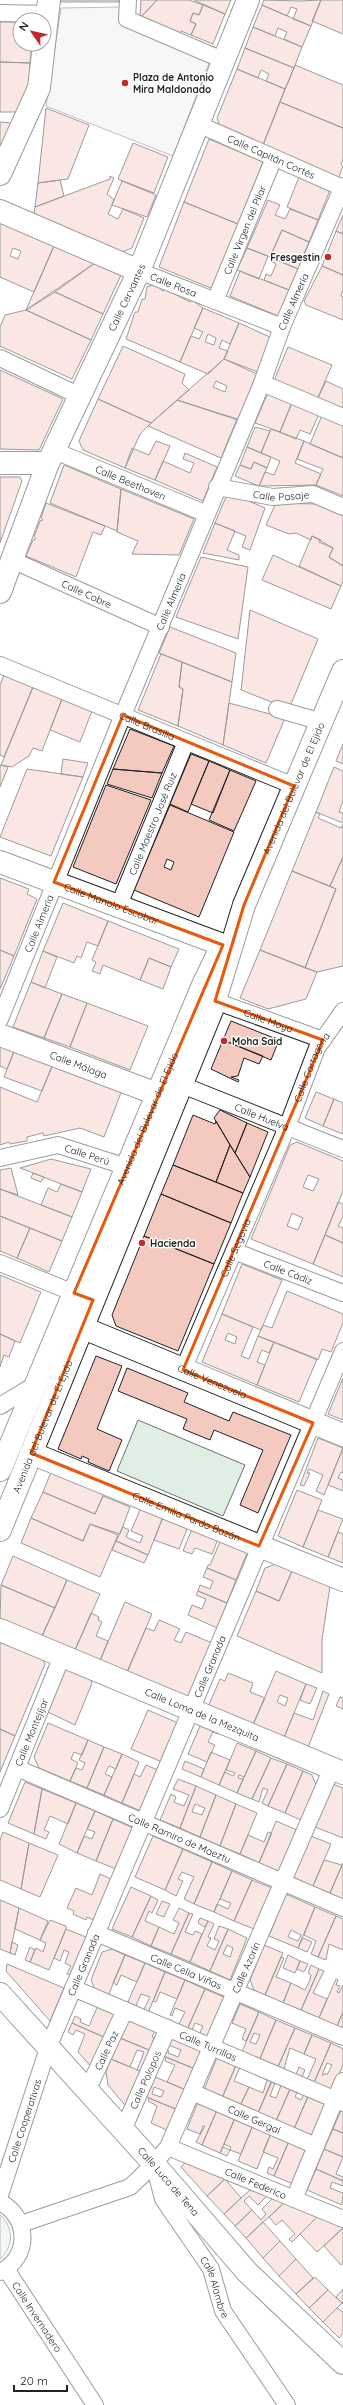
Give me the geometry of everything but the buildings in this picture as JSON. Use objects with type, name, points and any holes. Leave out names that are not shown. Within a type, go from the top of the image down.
[{"type":"street","points":[[128,0],[127,19],[224,61]]},
{"type":"street","name":"Calle Cervantes","points":[[0,592],[52,457],[139,272],[200,125],[248,0]]},
{"type":"street","points":[[0,13],[48,7],[39,88],[0,174]]},
{"type":"street","name":"Calle Capitán Cortés","points":[[200,125],[343,187]]},
{"type":"street","name":"Calle Virgen del Pilar","points":[[215,301],[274,158]]},
{"type":"street","name":"Calle Almería","points":[[0,1018],[54,882],[161,627],[217,487],[262,383],[282,327],[343,187]]},
{"type":"street","name":"Calle Rosa","points":[[0,211],[139,272],[282,327]]},
{"type":"street","points":[[0,358],[80,396]]},
{"type":"street","points":[[262,383],[343,417]]},
{"type":"street","points":[[0,463],[52,457]]},
{"type":"street","name":"Calle Beethoven","points":[[52,457],[207,514]]},
{"type":"street","name":"Calle Pasaje","points":[[217,487],[273,497],[313,494],[343,507]]},
{"type":"street","name":"Calle Cobre","points":[[12,560],[161,627]]},
{"type":"street","name":"Calle Brasilia","points":[[0,665],[294,786]]},
{"type":"street","name":"Avenida del Bulevar de El Ejido","points":[[0,1470],[36,1384],[83,1296],[182,1085],[215,1001],[244,906],[343,672]]},
{"type":"street","points":[[277,709],[322,722]]},
{"type":"street","name":"Calle Maestro José Ruiz","points":[[119,905],[186,742]]},
{"type":"street","name":"Calle Manolo Escobar","points":[[0,862],[119,905],[223,945]]},
{"type":"street","name":"Avenida del Bulevar de El Ejido","points":[[0,1530],[82,1328],[83,1296],[127,1167],[203,985],[244,906]]},
{"type":"street","name":"Avenida del Bulevar de El Ejido","points":[[202,1034],[210,988],[223,945]]},
{"type":"street","name":"Calle Moya","points":[[215,1001],[323,1040]]},
{"type":"street","name":"Calle Cartagena","points":[[287,1127],[318,1048],[343,1011]]},
{"type":"street","name":"Calle Málaga","points":[[0,1035],[157,1094]]},
{"type":"street","name":"Calle Huelva","points":[[182,1085],[343,1149]]},
{"type":"street","name":"Calle Segovia","points":[[183,1370],[287,1127]]},
{"type":"street","name":"Calle Perú","points":[[0,1158],[58,1145],[127,1167]]},
{"type":"street","name":"Calle Cádiz","points":[[234,1250],[343,1293]]},
{"type":"street","points":[[0,1263],[83,1296]]},
{"type":"street","name":"Calle Venezuela","points":[[82,1328],[343,1435]]},
{"type":"street","name":"Calle Granada","points":[[48,2048],[190,1709],[343,1351]]},
{"type":"street","points":[[0,1406],[36,1384]]},
{"type":"street","name":"Calle Emilia Pardo Bazán","points":[[31,1453],[343,1580]]},
{"type":"street","name":"Calle Loma de la Mezquita","points":[[0,1630],[338,1771]]},
{"type":"street","name":"Calle Montejíjar","points":[[0,1809],[62,1656]]},
{"type":"street","name":"Calle Ramiro de Maeztu","points":[[17,1768],[343,1908]]},
{"type":"street","name":"Calle Azorín","points":[[21,2224],[130,2187],[154,2164],[168,2147],[283,1882],[338,1771]]},
{"type":"street","name":"Calle Celia Viñas","points":[[96,1933],[343,2037]]},
{"type":"street","name":"Calle Turrillas","points":[[73,1988],[339,2102]]},
{"type":"street","name":"Calle Luca de Tena","points":[[0,1994],[154,2164],[247,2272],[342,2360]]},
{"type":"street","name":"Calle Paz","points":[[87,2091],[125,2010]]},
{"type":"street","name":"Calle Polopos","points":[[123,2130],[168,2028]]},
{"type":"street","name":"Calle Cooperativas","points":[[0,2195],[48,2048]]},
{"type":"street","points":[[294,2199],[316,2146],[339,2102],[343,2081]]},
{"type":"street","name":"Calle Gergal","points":[[192,2092],[316,2146]]},
{"type":"street","name":"Calle Federico","points":[[168,2147],[343,2219]]},
{"type":"street","name":"Calle Alambre","points":[[154,2164],[163,2199],[211,2269],[223,2311],[287,2405]]},
{"type":"street","points":[[0,2202],[16,2214],[21,2224],[23,2236],[21,2249],[15,2260],[3,2270]]},
{"type":"street","name":"Calle Invernadero","points":[[3,2270],[95,2405]]},
{"type":"highlighted area","points":[[123,715],[294,786],[244,905],[215,1001],[323,1040],[183,1370],[313,1423],[259,1546],[31,1453],[93,1300],[74,1293],[223,945],[54,882]]},
{"type":"green space","points":[[138,1420],[245,1465],[223,1516],[117,1471]]},
{"type":"green space","points":[[0,2215],[8,2225],[10,2231],[10,2243],[5,2254],[0,2259]]},
{"type":"shaded area","name":"Plaza de Antonio Mira Maldonado","points":[[121,7],[210,61],[173,156],[46,106],[61,8]]},
{"type":"place","name":"Plaza de Antonio Mira Maldonado","points":[[125,83]]},
{"type":"place","name":"Fresgestin","points":[[328,257]]},
{"type":"place","name":"Moha Said","points":[[224,1041]]},
{"type":"place","name":"Hacienda","points":[[142,1243]]}]
